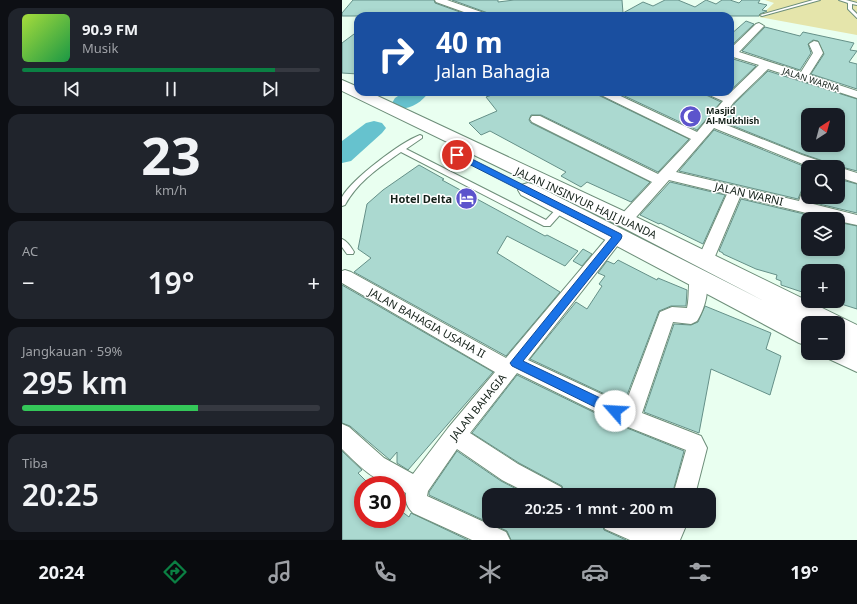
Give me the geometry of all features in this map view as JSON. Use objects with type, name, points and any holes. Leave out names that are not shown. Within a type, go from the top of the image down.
[{"type":"main road","name":"JALAN INSINYUR HAJI JUANDA","points":[[346,92],[562,208],[621,228]]},
{"type":"main road","name":"JALAN INSINYUR HAJI JUANDA","points":[[420,132],[621,228],[701,269],[813,316]]},
{"type":"main road","name":"JALAN INSINYUR HAJI JUANDA","points":[[701,269],[801,331]]},
{"type":"main road","points":[[845,331],[857,337]]},
{"type":"main road","points":[[845,354],[857,360]]},
{"type":"street","points":[[439,0],[473,12]]},
{"type":"street","points":[[734,49],[759,26]]},
{"type":"street","points":[[802,77],[818,53],[814,44]]},
{"type":"street","name":"JALAN WARNA","points":[[734,53],[802,77],[857,94]]},
{"type":"street","name":"JALAN BAHAGIA","points":[[417,487],[455,435],[663,177],[699,138],[730,100],[766,65]]},
{"type":"street","points":[[611,96],[699,138]]},
{"type":"street","points":[[720,96],[730,100]]},
{"type":"street","name":"JALAN WARNI","points":[[536,119],[572,138],[663,177],[735,191],[857,220]]},
{"type":"street","points":[[712,123],[802,160]]},
{"type":"street","points":[[845,174],[857,178]]},
{"type":"street","points":[[630,418],[666,317],[672,314],[691,316],[693,313],[697,298],[701,269],[735,191]]},
{"type":"street","name":"JALAN BAHAGIA USAHA II","points":[[345,277],[512,366],[630,418],[694,443],[697,448],[686,488]]},
{"type":"street","points":[[342,434],[352,445],[376,465],[399,480],[417,487],[416,500],[421,505],[498,540]]},
{"type":"street","points":[[455,435],[510,472],[540,488]]},
{"type":"street","points":[[630,528],[663,540],[668,539],[674,528]]},
{"type":"lane","points":[[762,15],[818,0]]},
{"type":"lane","points":[[841,0],[857,4]]},
{"type":"lane","points":[[850,2],[850,9],[857,17]]},
{"type":"lane","points":[[342,203],[360,182],[376,167],[401,149],[420,132]]},
{"type":"lane","points":[[401,149],[547,224],[562,208]]},
{"type":"lane","points":[[342,242],[350,252]]},
{"type":"green space","points":[[765,0],[857,0],[857,35],[759,17],[774,3]]},
{"type":"building","points":[[353,0],[434,0],[435,3],[460,12],[354,12],[354,16],[342,16],[342,13]]},
{"type":"building","points":[[452,0],[498,0],[498,2],[514,0],[622,0],[623,12],[485,12]]},
{"type":"building","points":[[665,0],[678,0],[695,7],[706,0],[716,4],[722,0],[730,0],[739,3],[742,0],[760,0],[758,3],[767,5],[762,10],[767,11],[759,16],[734,16],[734,12],[625,12],[643,2],[653,6]]},
{"type":"building","points":[[746,21],[754,24],[734,43],[734,32]]},
{"type":"building","points":[[765,27],[800,36],[803,32],[854,43],[850,50],[857,51],[849,62],[857,64],[857,89],[811,74],[824,54],[818,41],[813,40],[808,44],[811,53],[800,70],[742,51]]},
{"type":"building","points":[[354,34],[354,74],[342,73],[342,43]]},
{"type":"building","points":[[734,59],[756,66],[734,87]]},
{"type":"building","points":[[768,71],[857,99],[857,171],[845,168],[845,160],[820,160],[721,121],[735,103]]},
{"type":"building","points":[[600,96],[689,139],[658,172],[541,115],[531,115],[529,120],[531,123],[650,182],[631,202],[587,182],[581,187],[561,176],[566,172],[490,131],[481,135],[469,123],[497,111],[486,97]]},
{"type":"building","points":[[625,96],[708,96],[721,102],[697,130]]},
{"type":"building","points":[[714,130],[801,165],[801,192],[798,199],[679,171]]},
{"type":"building","points":[[419,165],[444,179],[442,180],[545,236],[547,235],[578,251],[565,266],[507,236],[497,253],[560,292],[506,356],[354,272],[371,258],[358,249],[367,204],[383,190]]},
{"type":"building","points":[[845,181],[857,184],[857,213],[819,204],[845,204]]},
{"type":"building","points":[[670,182],[725,195],[703,244],[640,215]]},
{"type":"building","points":[[741,199],[801,213],[801,256],[845,256],[845,224],[857,226],[857,309],[845,305],[845,264],[801,264],[801,292],[781,285],[781,281],[776,279],[777,275],[756,269],[719,251]]},
{"type":"building","points":[[583,249],[592,254],[582,266],[573,261]]},
{"type":"building","points":[[618,260],[657,280],[658,278],[687,290],[686,306],[671,306],[659,311],[624,403],[530,359],[576,302],[587,309],[602,286],[599,284],[605,276],[598,273],[607,261],[614,264]]},
{"type":"building","points":[[342,285],[493,372],[408,470],[397,463],[397,452],[390,460],[350,426],[342,423]]},
{"type":"building","points":[[705,306],[771,333],[766,349],[781,356],[770,395],[711,369],[699,433],[644,412],[674,324],[691,325],[698,322]]},
{"type":"building","points":[[517,375],[622,426],[684,451],[674,488],[563,488],[562,486],[519,463],[472,433]]},
{"type":"building","points":[[342,451],[362,470],[358,473],[361,476],[354,476],[354,528],[406,528],[406,515],[409,517],[411,513],[468,540],[342,540]]},
{"type":"building","points":[[457,451],[501,481],[514,488],[482,488],[482,519],[429,495],[429,492]]},
{"type":"building","points":[[500,528],[603,528],[604,530],[626,540],[511,540],[507,531]]},
{"type":"waterway","points":[[403,103],[413,96]]},
{"type":"waterway","points":[[342,155],[374,128]]},
{"type":"place","name":"Masjid Al-Mukhlish","points":[[690,116]]},
{"type":"place","name":"Hotel Delta","points":[[467,199]]},
{"type":"route","points":[[457,155],[618,236],[515,363],[615,411]]}]
